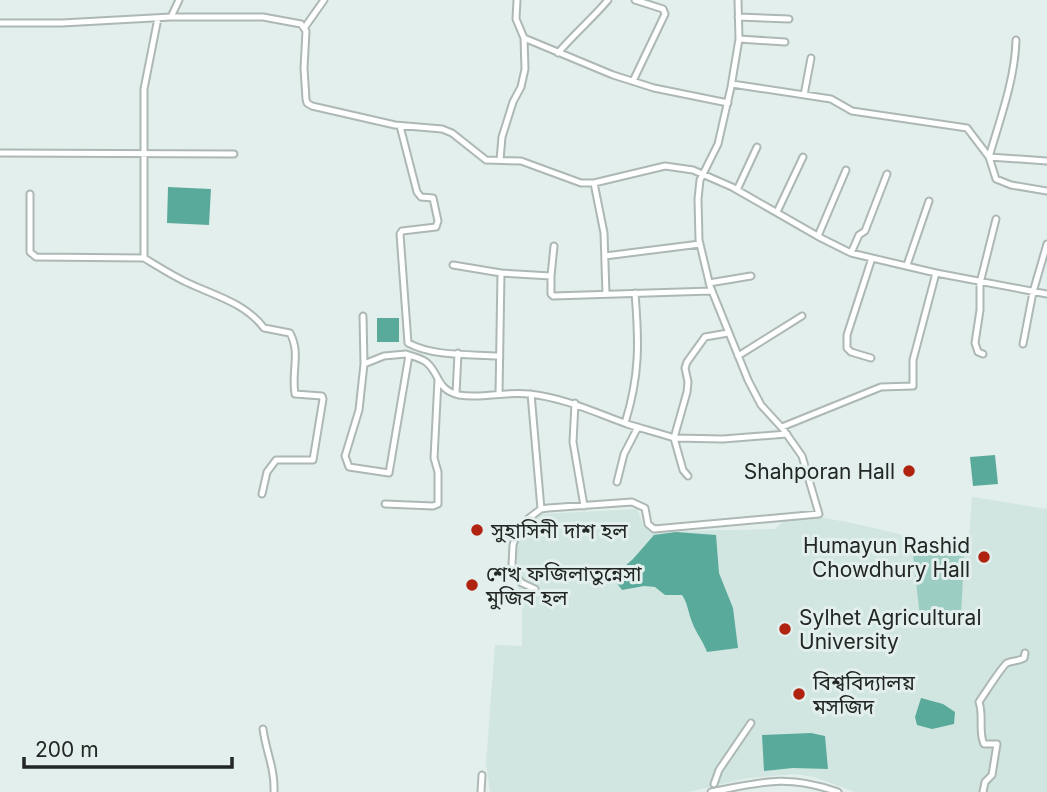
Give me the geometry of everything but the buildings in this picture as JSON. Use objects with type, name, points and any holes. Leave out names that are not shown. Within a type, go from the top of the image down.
[{"type":"street","points":[[171,17],[179,0]]},
{"type":"street","points":[[324,0],[305,27],[303,68],[307,103],[312,106],[400,125],[442,129],[452,133],[486,160],[521,161],[581,183],[594,183],[665,166],[704,173],[851,253],[980,283],[1047,295]]},
{"type":"street","points":[[500,160],[502,137],[525,69],[524,38],[516,19],[517,0]]},
{"type":"street","points":[[558,53],[608,0]]},
{"type":"street","points":[[634,81],[665,14],[663,9],[635,0]]},
{"type":"street","points":[[535,589],[522,583],[514,575],[513,545],[518,530],[541,509],[638,503],[645,508],[648,524],[654,528],[819,514],[802,456],[761,405],[738,356],[709,283],[700,244],[698,199],[704,173],[718,144],[732,84],[739,39],[738,0]]},
{"type":"street","points":[[738,16],[789,19]]},
{"type":"street","points":[[0,23],[263,17],[283,19],[305,27]]},
{"type":"street","points":[[144,258],[144,89],[158,18]]},
{"type":"street","points":[[524,38],[588,66],[654,88],[728,103]]},
{"type":"street","points":[[739,39],[785,42]]},
{"type":"street","points":[[989,157],[1008,92],[1016,54],[1016,40]]},
{"type":"street","points":[[804,94],[811,58]]},
{"type":"street","points":[[732,84],[831,100],[852,111],[967,128],[989,157],[996,179],[1011,186],[1047,191]]},
{"type":"street","points":[[400,125],[417,192],[421,197],[433,198],[438,222],[436,227],[402,231],[400,234],[408,343],[416,347],[499,356]]},
{"type":"street","points":[[737,190],[757,148]]},
{"type":"street","points":[[0,153],[234,153]]},
{"type":"street","points":[[777,212],[803,156]]},
{"type":"street","points":[[989,157],[1047,161]]},
{"type":"street","points":[[818,236],[846,170]]},
{"type":"street","points":[[851,253],[859,235],[865,231],[887,174]]},
{"type":"street","points":[[594,183],[603,222],[606,294]]},
{"type":"street","points":[[30,194],[30,252],[36,257],[144,258],[188,283],[233,301],[264,328],[290,333],[296,345],[293,385],[295,394],[322,396],[313,460],[276,460],[267,472],[262,494]]},
{"type":"street","points":[[907,265],[929,201]]},
{"type":"street","points":[[984,354],[978,352],[975,343],[980,310],[980,283],[996,219]]},
{"type":"street","points":[[605,256],[700,244]]},
{"type":"street","points":[[1023,344],[1032,292],[1047,244]]},
{"type":"street","points":[[554,246],[551,276],[553,296],[712,290]]},
{"type":"street","points":[[871,358],[851,352],[847,348],[847,335],[872,258]]},
{"type":"street","points":[[453,265],[501,273],[551,276]]},
{"type":"street","points":[[499,394],[501,273]]},
{"type":"street","points":[[782,428],[881,387],[914,386],[913,360],[936,273]]},
{"type":"street","points":[[709,283],[751,276]]},
{"type":"street","points":[[625,423],[638,365],[635,293]]},
{"type":"street","points":[[363,316],[364,364],[359,410],[345,456],[349,467],[389,473],[409,355]]},
{"type":"street","points":[[738,356],[802,316]]},
{"type":"street","points":[[688,476],[683,470],[674,438],[687,392],[687,362],[705,337],[729,333]]},
{"type":"street","points":[[456,394],[458,353]]},
{"type":"street","points":[[364,364],[384,356],[409,355],[426,362],[441,386],[456,394],[531,394],[575,403],[625,423],[674,438],[723,439],[787,434]]},
{"type":"street","points":[[385,504],[438,504],[438,472],[434,458],[438,380]]},
{"type":"street","points":[[531,394],[541,509]]},
{"type":"street","points":[[575,403],[573,442],[584,506]]},
{"type":"street","points":[[617,482],[624,454],[638,427]]},
{"type":"street","points":[[983,792],[985,782],[992,775],[997,744],[984,744],[981,740],[983,717],[979,702],[1003,665],[1019,662],[1025,653]]},
{"type":"street","points":[[713,784],[719,770],[751,723]]},
{"type":"street","points":[[263,729],[273,764],[274,792]]},
{"type":"street","points":[[481,792],[482,775]]},
{"type":"street","points":[[711,792],[784,780],[838,792]]},
{"type":"shaded area","points":[[168,187],[211,189],[209,225],[167,223]]},
{"type":"shaded area","points":[[377,318],[399,318],[399,342],[377,342]]},
{"type":"shaded area","points":[[995,455],[998,484],[973,486],[970,457]]},
{"type":"shaded area","name":"Sylhet Agricultural University","points":[[972,497],[1047,509],[1047,792],[855,792],[814,777],[795,774],[748,778],[689,792],[490,792],[486,763],[495,645],[522,646],[522,612],[515,555],[520,531],[527,522],[541,514],[637,509],[644,527],[650,532],[775,529],[785,520],[814,516],[968,550]]},
{"type":"shaded area","points":[[676,532],[716,535],[719,573],[733,608],[738,648],[707,652],[682,595],[665,595],[655,587],[644,586],[622,590],[616,582],[617,573],[654,535]]},
{"type":"shaded area","points":[[912,545],[964,557],[961,617],[920,618]]},
{"type":"shaded area","points":[[921,698],[943,704],[955,712],[954,724],[932,729],[917,725],[915,717]]},
{"type":"shaded area","points":[[811,733],[825,736],[828,769],[764,771],[762,735]]},
{"type":"place","name":"Shahporan Hall","points":[[909,471]]},
{"type":"place","name":"সুহাসিনী দাশ হল","points":[[477,530]]},
{"type":"place","name":"Humayun Rashid Chowdhury Hall","points":[[984,557]]},
{"type":"place","name":"শেখ ফজিলাতুন্নেসা মুজিব হল","points":[[472,585]]},
{"type":"place","name":"Sylhet Agricultural University","points":[[785,629]]},
{"type":"place","name":"বিশ্ববিদ্যালয় মসজিদ","points":[[799,694]]}]
